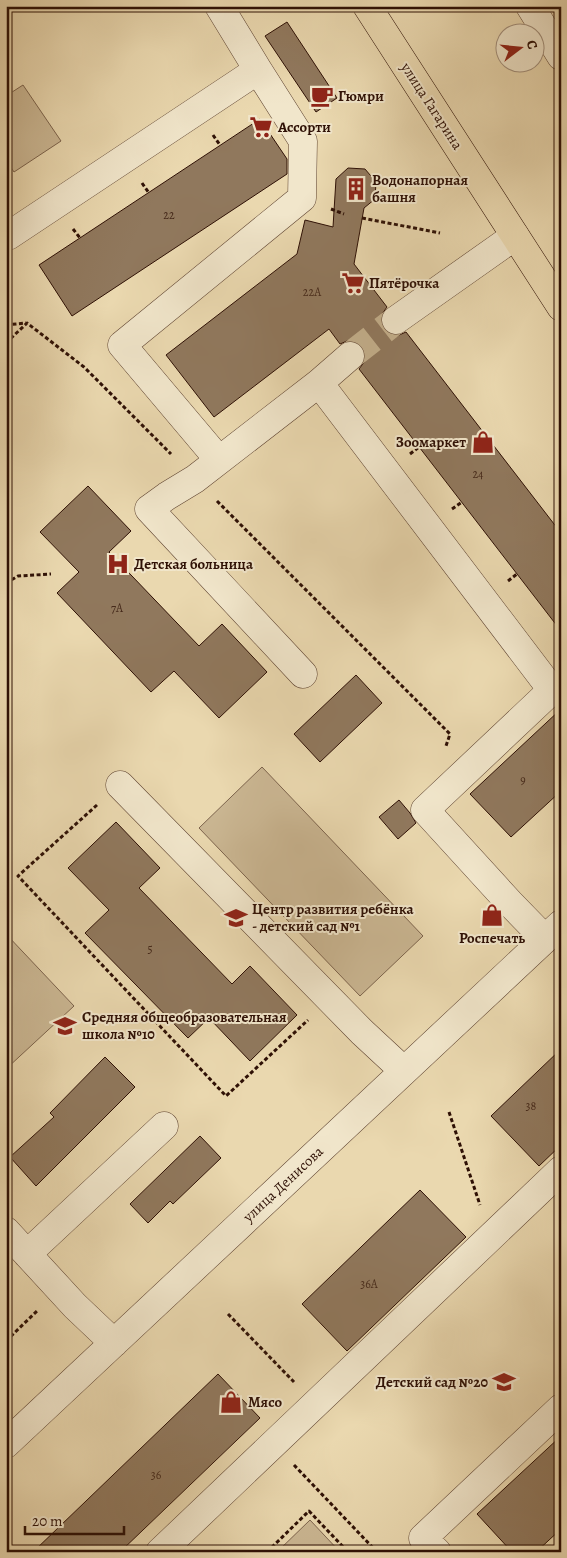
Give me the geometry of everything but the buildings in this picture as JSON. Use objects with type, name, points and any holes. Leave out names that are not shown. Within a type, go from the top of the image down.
[{"type":"main road","name":"улица Гагарина","points":[[367,6],[561,307]]},
{"type":"street","points":[[218,6],[303,141],[302,198],[122,345],[219,460]]},
{"type":"street","points":[[530,6],[561,56]]},
{"type":"street","points":[[6,233],[8,236],[258,70]]},
{"type":"street","points":[[396,320],[515,236]]},
{"type":"street","points":[[304,674],[149,510],[167,496],[195,479],[319,383],[350,356]]},
{"type":"street","points":[[319,383],[552,690],[425,810],[508,902],[553,931]]},
{"type":"street","points":[[120,785],[362,1032],[404,1071]]},
{"type":"street","name":"улица Денисова","points":[[6,1444],[553,931]]},
{"type":"street","points":[[27,1254],[164,1126]]},
{"type":"street","points":[[160,1552],[561,1170]]},
{"type":"street","points":[[6,1231],[75,1306],[114,1343]]},
{"type":"street","points":[[436,1552],[423,1538],[561,1408]]},
{"type":"path","points":[[362,218],[440,233]]},
{"type":"path","points":[[6,325],[27,323],[84,367],[450,734],[444,753]]},
{"type":"path","points":[[6,343],[27,323]]},
{"type":"path","points":[[6,584],[18,576],[51,574]]},
{"type":"path","points":[[120,785],[18,876],[226,1096],[331,999]]},
{"type":"path","points":[[449,1112],[491,1237]]},
{"type":"path","points":[[6,1341],[60,1289]]},
{"type":"path","points":[[228,1314],[316,1404]]},
{"type":"path","points":[[274,1444],[376,1552]]},
{"type":"path","points":[[267,1552],[309,1511],[348,1552]]},
{"type":"shaded area","points":[[23,85],[61,141],[14,172],[6,160],[6,96]]},
{"type":"shaded area","points":[[262,767],[423,936],[360,996],[199,828]]},
{"type":"shaded area","points":[[6,934],[74,1006],[6,1069]]},
{"type":"shaded area","points":[[310,1520],[340,1552],[277,1552]]},
{"type":"tunnel","points":[[350,356],[396,320]]},
{"type":"place","name":"Гюмри","points":[[322,96]]},
{"type":"place","name":"Ассорти","points":[[261,127]]},
{"type":"place","name":"Водонапорная башня","points":[[356,189]]},
{"type":"place","name":"Пятёрочка","points":[[353,283]]},
{"type":"place","name":"Зоомаркет","points":[[483,442]]},
{"type":"place","name":"Детская больница","points":[[118,564]]},
{"type":"place","name":"Роспечать","points":[[492,915]]},
{"type":"place","name":"Центр развития ребёнка - детский сад №1","points":[[236,918]]},
{"type":"place","name":"Средняя общеобразовательная школа №10","points":[[65,1026]]},
{"type":"place","name":"Детский сад №20","points":[[504,1382]]},
{"type":"place","name":"Мясо","points":[[231,1402]]}]
